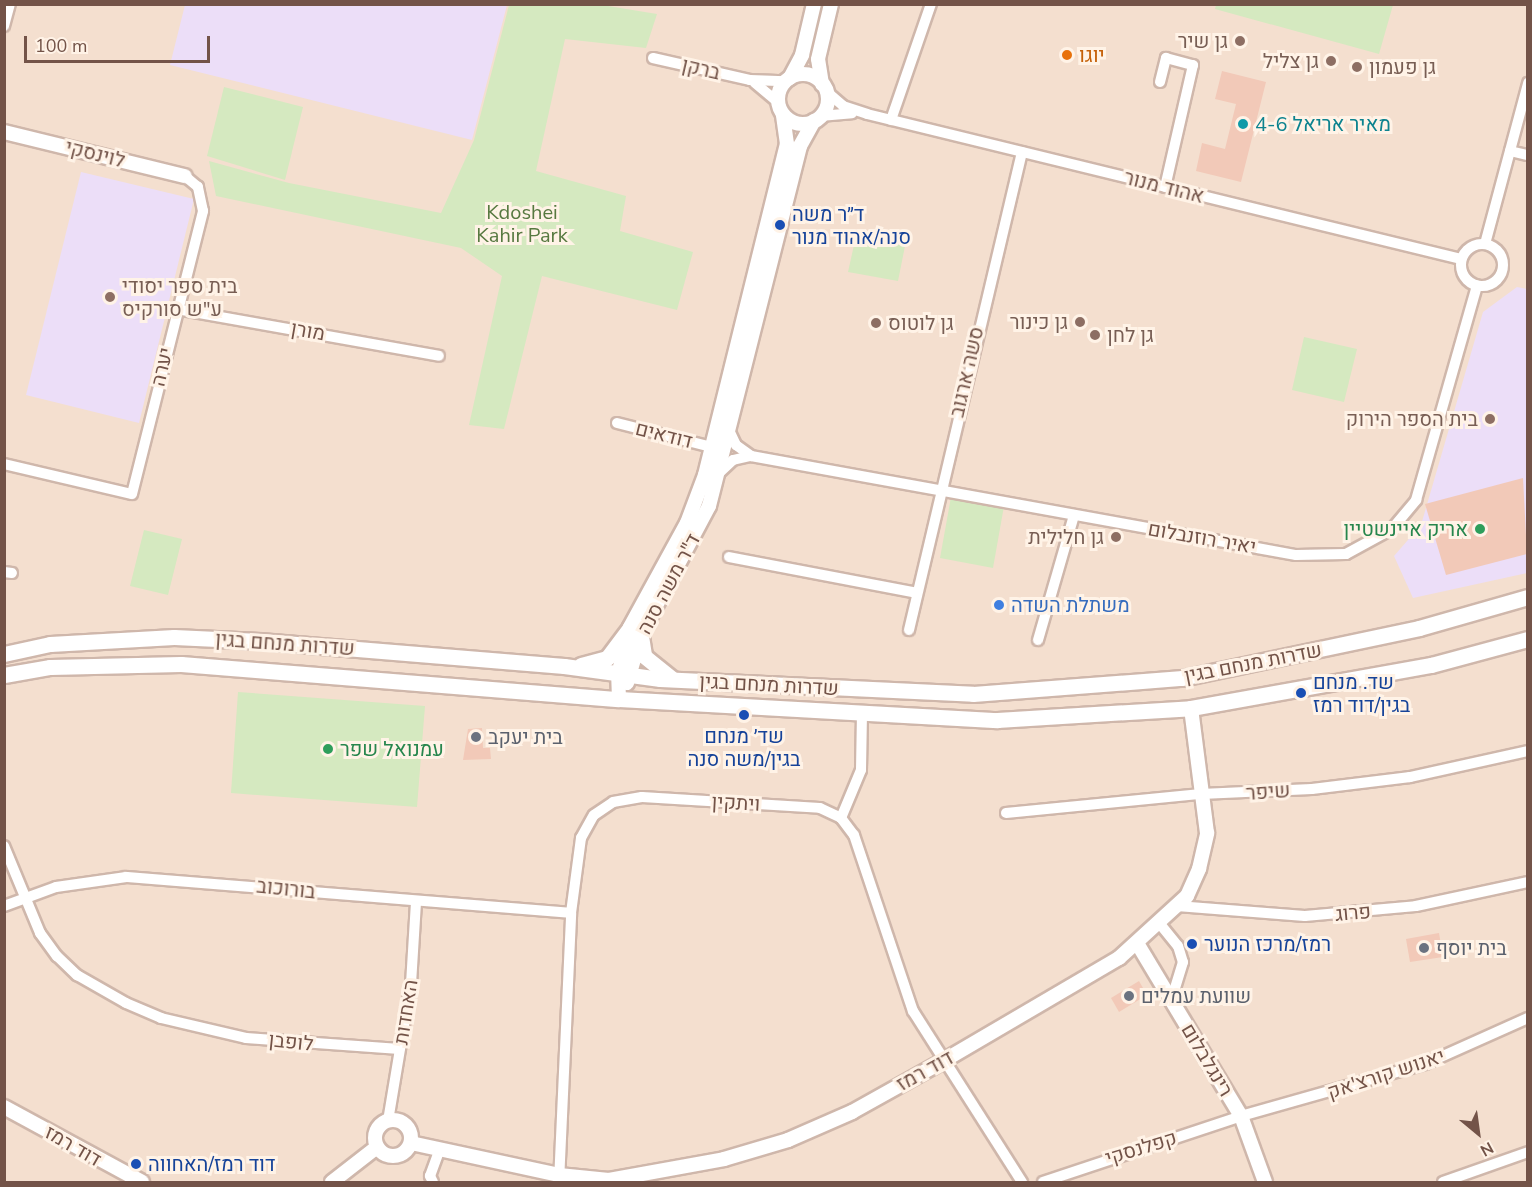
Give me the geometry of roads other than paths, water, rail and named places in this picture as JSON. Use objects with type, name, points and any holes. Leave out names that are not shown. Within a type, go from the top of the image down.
[{"type":"main road","name":"שדרות מנחם בגין","points":[[4,654],[50,644],[174,637],[570,667],[674,680],[973,694],[1072,690],[1182,678],[1419,628],[1527,597]]},
{"type":"main road","points":[[570,667],[607,658],[635,632],[644,656],[674,680]]},
{"type":"main road","name":"שדרות מנחם בגין","points":[[4,675],[50,667],[181,664],[619,699],[997,720],[1191,708],[1431,664],[1527,639]]},
{"type":"street","points":[[4,26],[10,4]]},
{"type":"street","points":[[814,4],[799,65],[788,80],[781,108],[797,123],[817,119],[824,87],[818,59],[831,4]]},
{"type":"street","points":[[891,120],[931,4]]},
{"type":"street","name":"ברקן","points":[[653,58],[750,80],[788,80]]},
{"type":"street","points":[[1160,82],[1166,58],[1193,65],[1165,187]]},
{"type":"street","points":[[788,80],[809,75],[824,87]]},
{"type":"street","name":"ברקן","points":[[750,80],[781,108]]},
{"type":"street","points":[[1485,244],[1527,83]]},
{"type":"street","name":"אהוד מנור","points":[[824,87],[843,106],[867,114],[1461,259]]},
{"type":"street","name":"ד\"ר משה סנה","points":[[619,699],[635,632],[687,523],[712,447],[787,144],[781,108]]},
{"type":"street","name":"אהוד מנור","points":[[817,119],[867,114]]},
{"type":"street","name":"ד\"ר משה סנה","points":[[635,632],[699,528],[719,473],[800,146],[817,119]]},
{"type":"street","name":"לוינסקי","points":[[4,132],[185,176]]},
{"type":"street","points":[[1510,151],[1527,155]]},
{"type":"street","name":"סשה ארגוב","points":[[909,630],[939,490],[1022,152]]},
{"type":"street","name":"יערה","points":[[4,464],[132,494],[176,309],[203,211],[198,187],[185,176]]},
{"type":"street","points":[[1485,244],[1500,253],[1503,267],[1492,284],[1477,286],[1462,274],[1461,259],[1470,246],[1485,244]]},
{"type":"street","name":"יאיר רוזנבלום","points":[[751,456],[1296,555],[1328,557],[1365,546],[1399,523],[1416,500],[1477,286]]},
{"type":"street","name":"מורן","points":[[176,309],[439,356]]},
{"type":"street","name":"דודאים","points":[[617,423],[712,447]]},
{"type":"street","points":[[729,430],[736,445],[751,456]]},
{"type":"street","points":[[719,473],[733,460],[751,456]]},
{"type":"street","points":[[1038,640],[1074,514]]},
{"type":"street","points":[[729,557],[917,592]]},
{"type":"street","name":"דוד רמז","points":[[411,1143],[559,1179],[609,1180],[750,1151],[852,1112],[1058,996],[1137,944],[1177,906],[1199,869],[1207,833],[1191,708]]},
{"type":"street","points":[[862,713],[861,770],[841,818],[854,835],[913,1011],[1022,1182]]},
{"type":"street","name":"שיפר","points":[[1006,813],[1201,794],[1312,789],[1410,777],[1527,751]]},
{"type":"street","name":"ויתקין","points":[[559,1179],[571,913],[581,838],[594,815],[613,802],[642,797],[820,808],[841,818]]},
{"type":"street","points":[[4,846],[24,898]]},
{"type":"street","name":"בורוכוב","points":[[4,906],[56,887],[126,877],[198,880],[416,903],[571,913]]},
{"type":"street","name":"פרוג","points":[[1177,906],[1305,916],[1339,914],[1416,906],[1527,882]]},
{"type":"street","name":"לופבן","points":[[24,898],[57,956],[77,975],[126,1003],[183,1024],[246,1038],[400,1049]]},
{"type":"street","name":"האחדות","points":[[388,1121],[411,984],[416,903]]},
{"type":"street","points":[[1160,924],[1178,946],[1183,962],[1171,1001]]},
{"type":"street","name":"רינגלבלום","points":[[1137,944],[1240,1116],[1266,1182]]},
{"type":"street","name":"יאנוש קורצ'אק","points":[[1240,1116],[1425,1064],[1527,1018]]},
{"type":"street","name":"דוד רמז","points":[[4,1107],[142,1182]]},
{"type":"street","name":"קפלנסקי","points":[[1043,1182],[1240,1116]]},
{"type":"street","points":[[388,1121],[408,1127],[411,1143],[394,1156],[377,1147],[375,1134],[388,1121]]},
{"type":"street","points":[[332,1182],[377,1147]]},
{"type":"street","points":[[433,1182],[430,1176],[440,1149]]},
{"type":"street","points":[[1443,1182],[1527,1152]]},
{"type":"place","name":"גן שיר","points":[[1240,41]]},
{"type":"place","name":"יוגו","points":[[1067,55]]},
{"type":"place","name":"גן צליל","points":[[1331,61]]},
{"type":"place","name":"גן פעמון","points":[[1357,67]]},
{"type":"place","name":"מאיר אריאל 4-6","points":[[1243,124]]},
{"type":"place","name":"ד״ר משה סנה/אהוד מנור","points":[[780,225]]},
{"type":"place","name":"בית ספר יסודי ע\"ש סורקיס","points":[[110,297]]},
{"type":"place","name":"גן כינור","points":[[1080,322]]},
{"type":"place","name":"גן לוטוס","points":[[876,323]]},
{"type":"place","name":"גן לחן","points":[[1095,335]]},
{"type":"place","name":"בית הספר הירוק","points":[[1490,419]]},
{"type":"place","name":"אריק איינשטיין","points":[[1480,529]]},
{"type":"place","name":"גן חלילית","points":[[1116,537]]},
{"type":"place","name":"משתלת השדה","points":[[999,605]]},
{"type":"place","name":"שד. מנחם בגין/דוד רמז","points":[[1301,693]]},
{"type":"place","name":"שד׳ מנחם בגין/משה סנה","points":[[744,715]]},
{"type":"place","name":"בית יעקב","points":[[476,737]]},
{"type":"place","name":"עמנואל שפר","points":[[328,749]]},
{"type":"place","name":"רמז/מרכז הנוער","points":[[1192,944]]},
{"type":"place","name":"בית יוסף","points":[[1424,948]]},
{"type":"place","name":"שוועת עמלים","points":[[1129,996]]},
{"type":"place","name":"דוד רמז/האחווה","points":[[136,1164]]},
{"type":"park label","name":"Kdoshei Kahir Park","points":[[522,224]]}]
